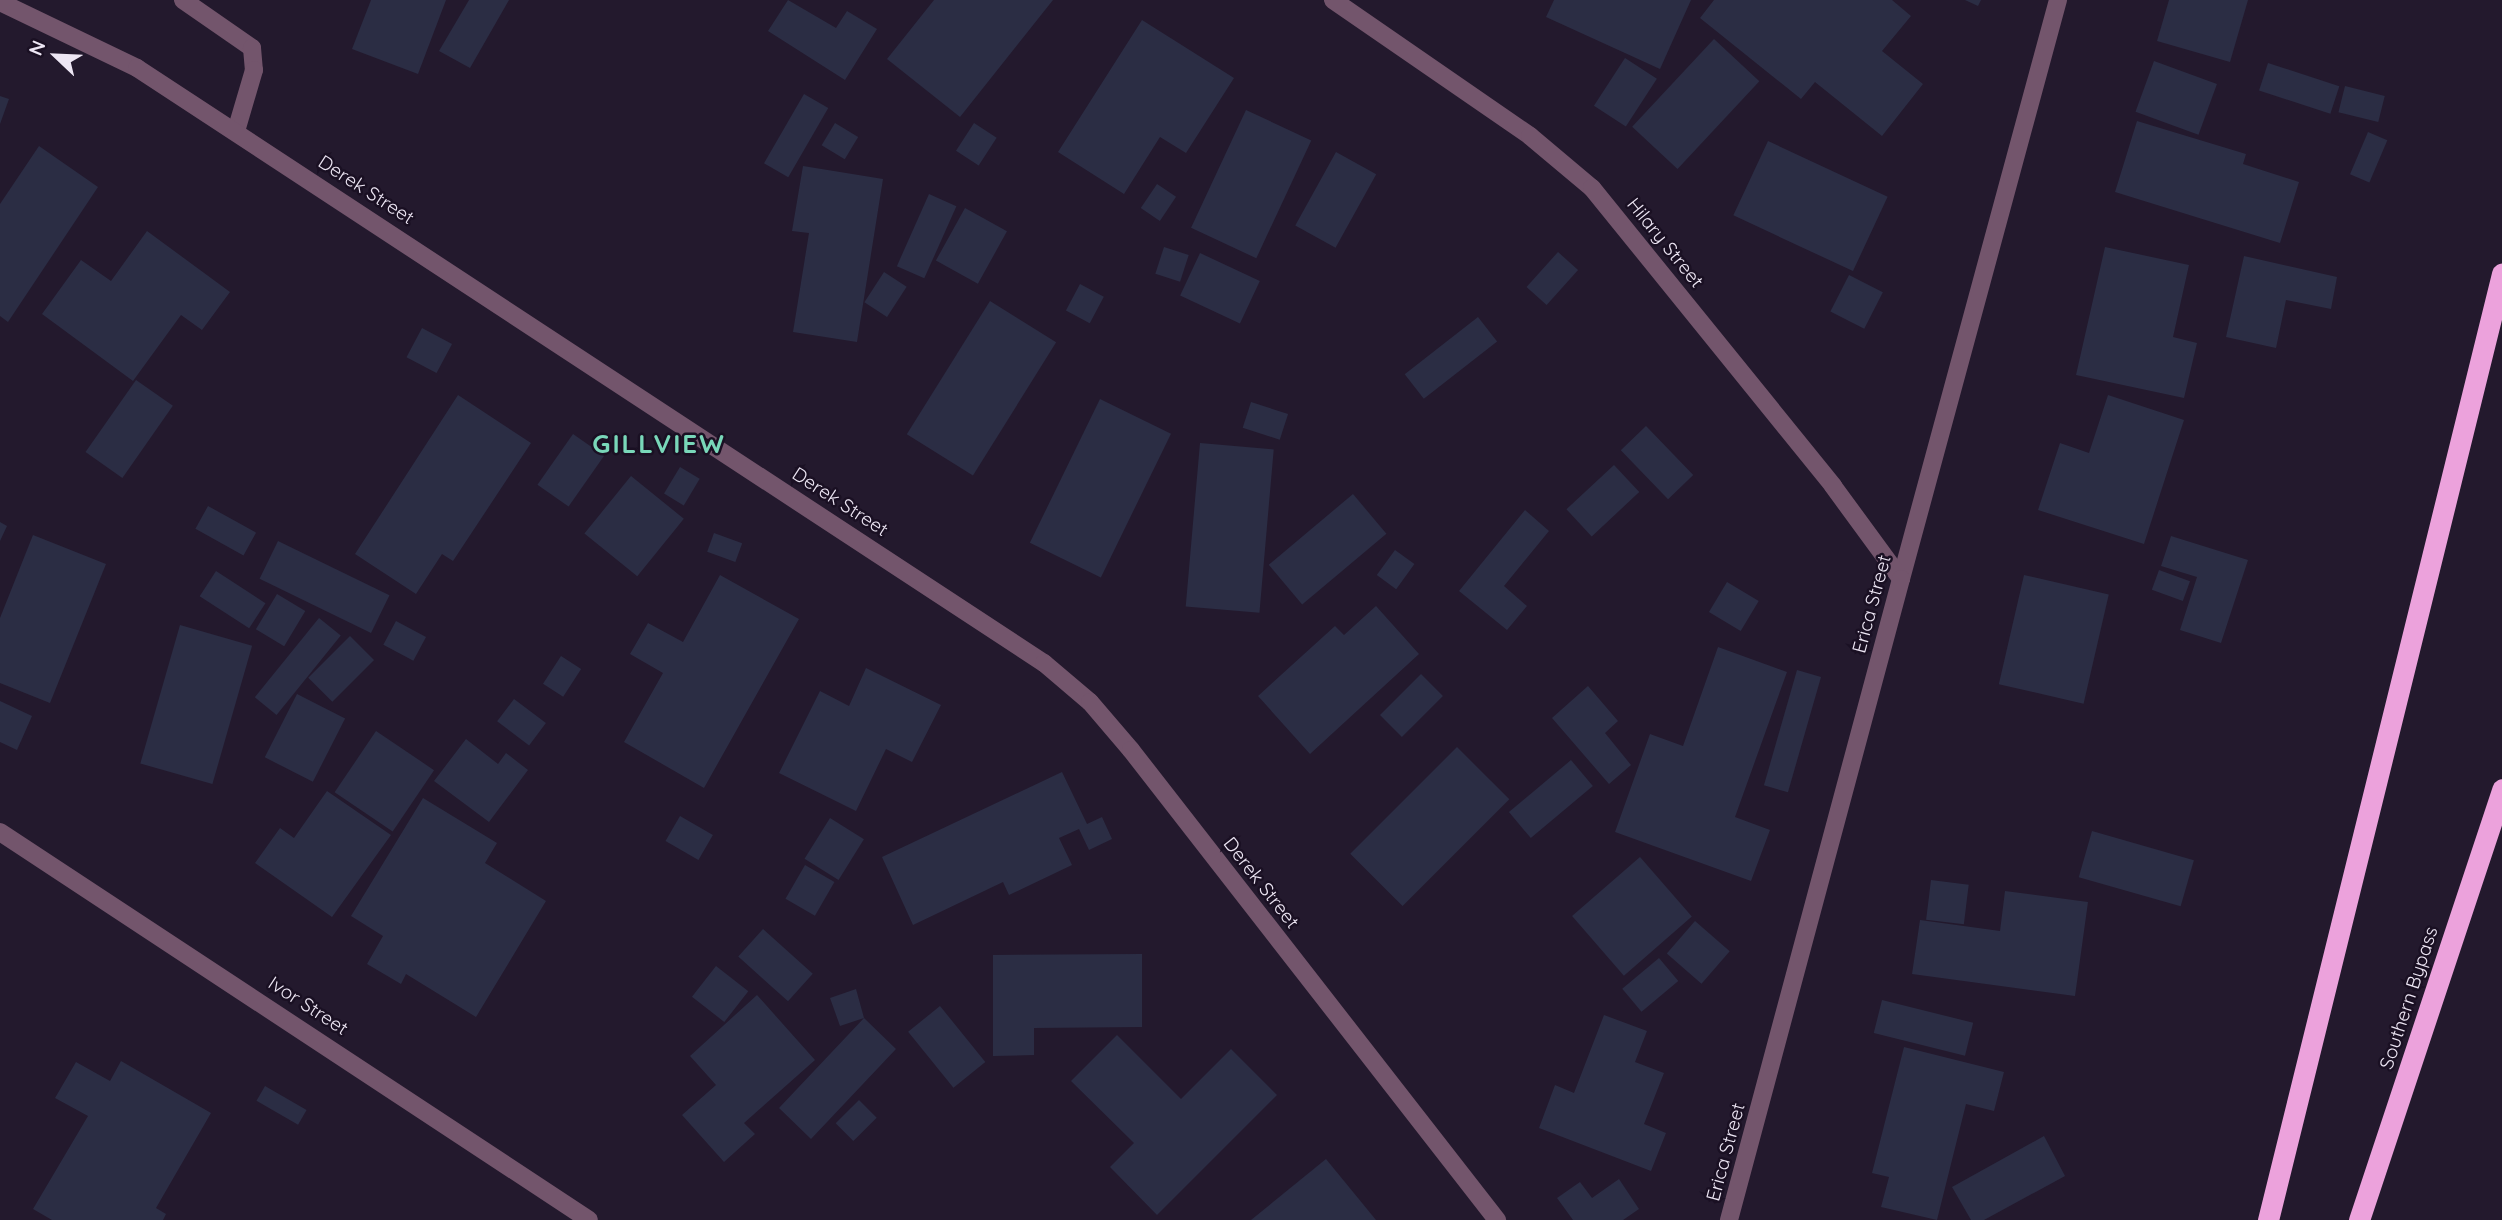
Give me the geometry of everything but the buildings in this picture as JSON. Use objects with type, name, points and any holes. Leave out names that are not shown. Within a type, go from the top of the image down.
[{"type":"highway","points":[[2268,1220],[2502,274]]},
{"type":"highway","name":"Southern Bypass","points":[[2359,1220],[2502,789]]},
{"type":"street","points":[[183,0],[252,48],[254,70],[236,131]]},
{"type":"street","name":"Hilary Street","points":[[1333,0],[1530,136],[1592,188],[1833,486],[1901,579]]},
{"type":"street","name":"Erica Street","points":[[1729,1220],[2058,0]]},
{"type":"street","name":"Derek Street","points":[[0,2],[38,8],[137,68],[1053,670],[1090,702],[1131,750],[1497,1220]]},
{"type":"street","name":"Ivor Street","points":[[0,832],[589,1220]]},
{"type":"district","name":"GILLVIEW","points":[[659,444]]}]
